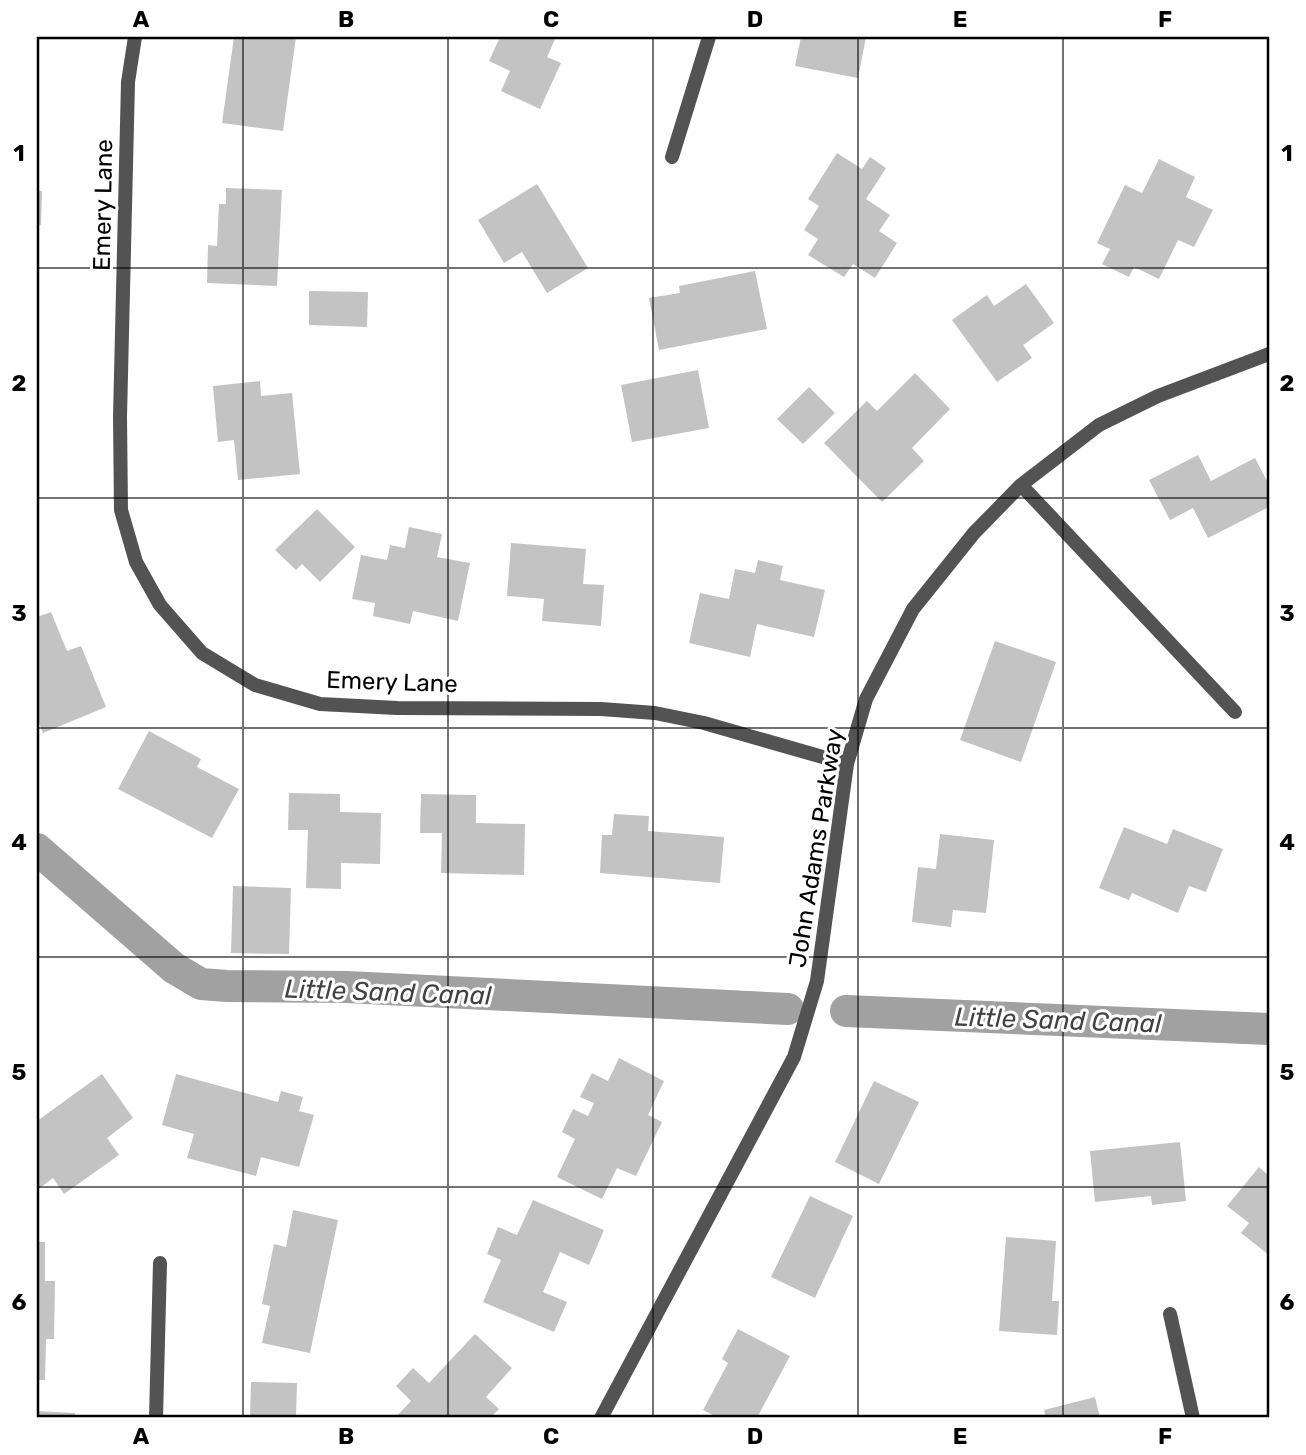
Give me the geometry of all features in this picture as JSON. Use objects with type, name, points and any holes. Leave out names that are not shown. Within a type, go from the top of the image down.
[{"type":"street","name":"Emery Lane","points":[[135,37],[128,82],[120,417],[121,510],[136,562],[160,605],[202,653],[255,685],[320,704],[397,708],[601,709],[655,713],[704,723],[847,764]]},
{"type":"street","points":[[672,157],[709,37]]},
{"type":"street","name":"John Adams Parkway","points":[[601,1418],[794,1057],[817,981],[847,764],[866,699],[913,609],[974,533],[1021,485],[1099,425],[1158,396],[1269,354]]},
{"type":"street","points":[[1021,485],[1235,712]]},
{"type":"street","points":[[156,1418],[160,1263]]},
{"type":"street","points":[[1170,1314],[1193,1418]]},
{"type":"building","points":[[234,37],[296,37],[283,131],[222,123]]},
{"type":"building","points":[[500,37],[556,37],[547,57],[561,63],[540,109],[501,91],[510,71],[489,61]]},
{"type":"building","points":[[801,37],[866,37],[858,78],[795,66]]},
{"type":"building","points":[[837,153],[862,169],[870,157],[886,168],[866,199],[890,215],[879,231],[897,243],[875,278],[853,264],[844,277],[808,255],[818,239],[804,230],[819,206],[808,199]]},
{"type":"building","points":[[1159,159],[1195,177],[1186,197],[1213,210],[1194,247],[1178,240],[1159,279],[1134,267],[1129,277],[1102,264],[1110,249],[1097,243],[1125,185],[1142,193]]},
{"type":"building","points":[[537,184],[588,268],[547,293],[522,252],[504,263],[478,220]]},
{"type":"building","points":[[226,188],[282,190],[277,286],[207,283],[208,245],[217,246],[219,204],[226,204]]},
{"type":"building","points":[[37,191],[42,191],[41,225],[37,225]]},
{"type":"building","points":[[755,271],[767,329],[659,350],[649,298],[680,293],[679,286]]},
{"type":"building","points":[[1026,284],[1054,323],[1023,345],[1032,358],[997,382],[952,320],[987,295],[994,306]]},
{"type":"building","points":[[309,291],[368,292],[367,327],[309,325]]},
{"type":"building","points":[[698,370],[709,428],[632,442],[621,385]]},
{"type":"building","points":[[915,373],[950,409],[912,448],[924,461],[882,502],[824,443],[867,401],[877,411]]},
{"type":"building","points":[[260,381],[261,396],[292,393],[300,474],[238,480],[234,440],[218,442],[213,386]]},
{"type":"building","points":[[809,387],[835,413],[803,444],[777,419]]},
{"type":"building","points":[[1198,455],[1211,481],[1255,458],[1269,485],[1269,507],[1208,538],[1193,508],[1170,520],[1149,480]]},
{"type":"building","points":[[317,509],[355,547],[320,582],[302,564],[296,570],[275,550]]},
{"type":"building","points":[[409,527],[442,534],[437,557],[470,563],[458,621],[413,611],[410,624],[373,616],[375,603],[352,599],[361,555],[387,560],[390,545],[405,548]]},
{"type":"building","points":[[511,543],[586,549],[583,584],[604,585],[601,626],[542,621],[544,599],[507,596]]},
{"type":"building","points":[[758,560],[783,566],[780,580],[825,590],[814,637],[757,624],[750,657],[689,643],[700,593],[729,599],[735,569],[755,573]]},
{"type":"building","points":[[51,612],[67,651],[81,646],[106,707],[43,733],[37,718],[37,617]]},
{"type":"building","points":[[995,641],[1056,662],[1021,762],[960,740]]},
{"type":"building","points":[[149,731],[201,759],[197,767],[239,789],[212,838],[118,789]]},
{"type":"building","points":[[289,793],[340,794],[340,812],[381,813],[380,864],[341,863],[341,889],[306,888],[308,830],[288,830]]},
{"type":"building","points":[[421,794],[476,795],[476,823],[525,824],[524,875],[441,873],[442,833],[420,833]]},
{"type":"building","points":[[614,814],[649,816],[648,831],[724,837],[720,883],[600,873],[602,835],[612,835]]},
{"type":"building","points":[[1124,827],[1167,844],[1173,829],[1223,849],[1206,892],[1189,886],[1178,913],[1132,893],[1129,900],[1099,888]]},
{"type":"building","points":[[940,834],[994,840],[986,913],[953,910],[951,927],[912,922],[918,867],[936,869]]},
{"type":"building","points":[[233,886],[291,888],[289,954],[231,953]]},
{"type":"building","points":[[619,1058],[664,1081],[648,1115],[662,1122],[636,1176],[617,1168],[602,1199],[557,1177],[575,1139],[562,1132],[573,1109],[588,1116],[594,1103],[580,1097],[592,1073],[608,1081]]},
{"type":"building","points":[[102,1074],[133,1118],[107,1138],[119,1155],[64,1194],[53,1178],[37,1190],[37,1121]]},
{"type":"building","points":[[176,1074],[278,1102],[281,1091],[303,1097],[299,1111],[314,1115],[299,1167],[261,1157],[256,1176],[187,1158],[194,1134],[162,1125]]},
{"type":"building","points":[[874,1081],[919,1102],[879,1184],[835,1162]]},
{"type":"building","points":[[1180,1142],[1186,1201],[1152,1205],[1151,1196],[1095,1202],[1090,1151]]},
{"type":"building","points":[[1259,1167],[1269,1176],[1269,1255],[1241,1233],[1249,1223],[1227,1206]]},
{"type":"building","points":[[810,1196],[853,1216],[815,1298],[771,1277]]},
{"type":"building","points":[[533,1200],[604,1230],[589,1265],[560,1252],[543,1292],[567,1302],[554,1332],[483,1302],[501,1260],[487,1254],[498,1227],[517,1235]]},
{"type":"building","points":[[293,1210],[338,1220],[310,1353],[262,1343],[270,1306],[262,1304],[274,1244],[286,1247]]},
{"type":"building","points":[[1006,1237],[1056,1241],[1052,1301],[1059,1301],[1057,1335],[999,1331]]},
{"type":"building","points":[[37,1242],[45,1242],[45,1281],[55,1281],[54,1339],[46,1339],[45,1380],[37,1380]]},
{"type":"building","points":[[738,1329],[790,1356],[757,1418],[719,1418],[703,1410],[728,1363],[722,1359]]},
{"type":"building","points":[[475,1334],[512,1368],[486,1397],[499,1409],[490,1418],[395,1418],[411,1401],[396,1386],[413,1368],[429,1383]]},
{"type":"building","points":[[251,1382],[297,1383],[296,1416],[313,1416],[312,1418],[250,1418]]},
{"type":"building","points":[[1095,1397],[1100,1418],[1046,1418],[1044,1410]]},
{"type":"building","points":[[37,1411],[75,1413],[75,1418],[37,1418]]},
{"type":"waterway","name":"Little Sand Canal","points":[[37,849],[174,968],[201,984],[347,987],[788,1009]]},
{"type":"waterway","name":"Little Sand Canal","points":[[846,1011],[1269,1029]]}]
